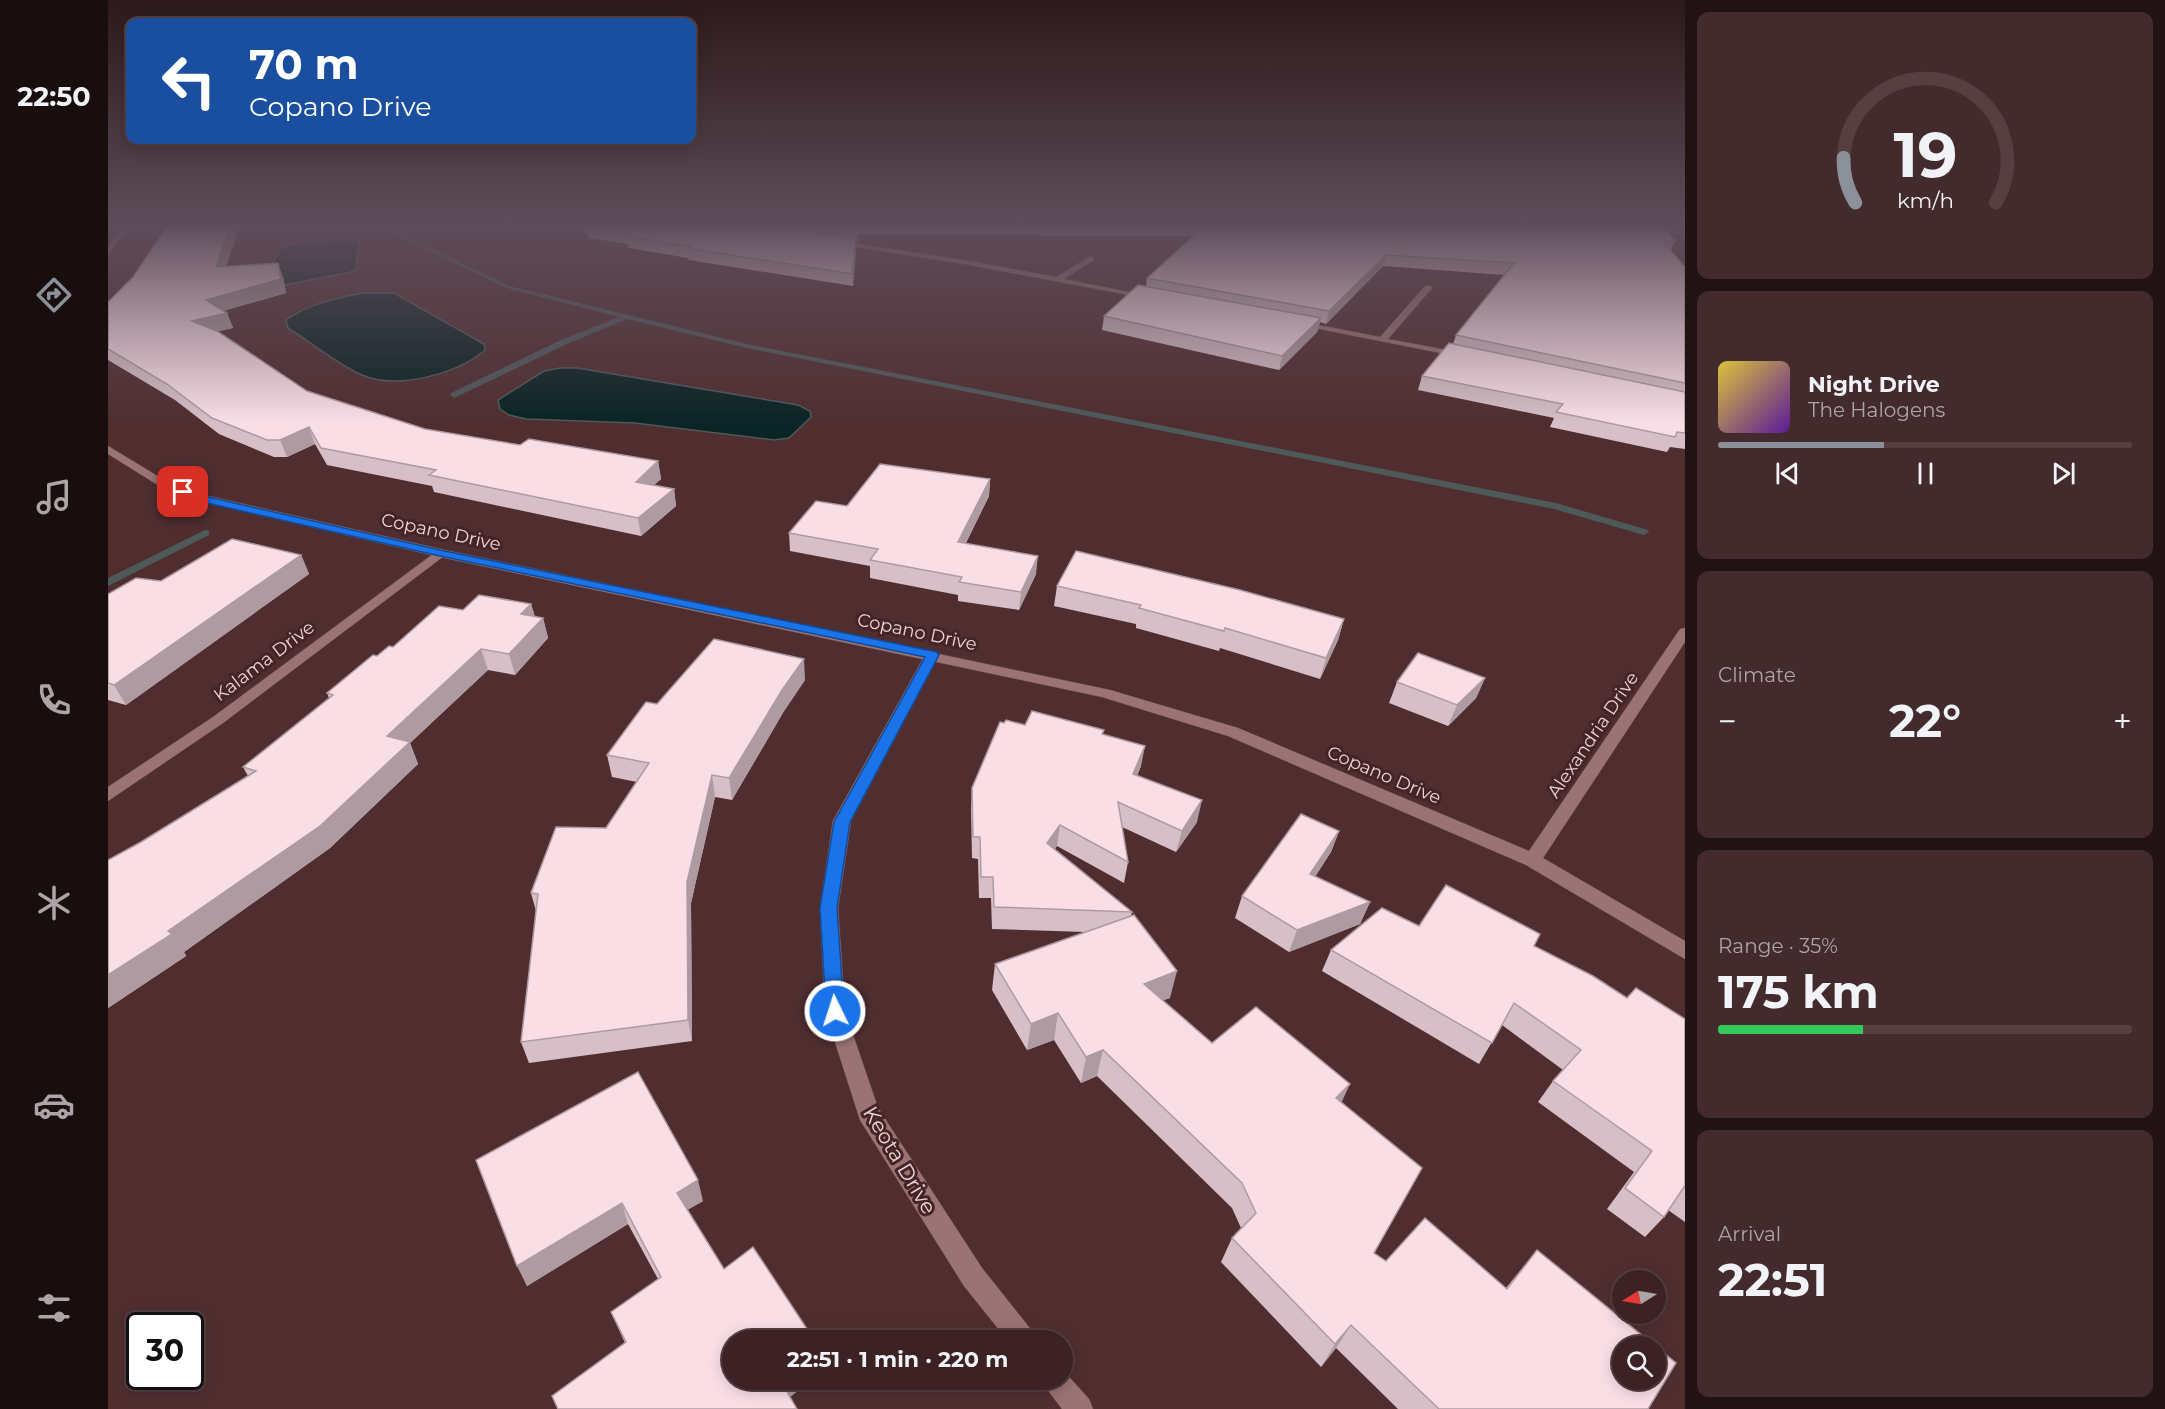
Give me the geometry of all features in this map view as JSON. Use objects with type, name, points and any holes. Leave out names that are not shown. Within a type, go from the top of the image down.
[{"type":"street","points":[[1119,291],[1162,299]]},
{"type":"street","points":[[1382,340],[1426,291]]},
{"type":"street","points":[[1289,322],[1471,357]]},
{"type":"street","name":"Copano Drive","points":[[108,449],[165,485],[201,498],[440,553],[1105,693],[1233,732],[1532,860],[1685,951]]},
{"type":"street","name":"Kalama Drive","points":[[108,795],[218,720],[440,553]]},
{"type":"street","name":"Alexandria Drive","points":[[1532,860],[1685,632]]},
{"type":"street","name":"Keota Drive","points":[[933,655],[842,822],[829,908],[835,1011],[868,1113],[973,1277],[1015,1330]]},
{"type":"street","points":[[1064,1390],[1080,1409]]},
{"type":"water","points":[[364,293],[394,293],[484,344],[485,350],[473,359],[443,372],[409,380],[392,381],[362,375],[288,328],[286,320],[304,310]]},
{"type":"water","points":[[577,368],[798,405],[810,411],[811,417],[789,438],[774,440],[635,423],[526,419],[509,415],[500,409],[498,400],[544,371]]},
{"type":"building","points":[[119,291],[239,291],[206,300],[227,313],[192,321],[217,331],[307,391],[425,429],[520,445],[529,439],[658,461],[636,482],[674,489],[638,518],[429,475],[436,470],[321,448],[309,427],[280,440],[267,440],[212,418],[167,384],[108,349],[108,302]]},
{"type":"building","points":[[1132,291],[1170,291],[1321,318],[1282,356],[1104,316]]},
{"type":"building","points":[[1217,291],[1350,291],[1329,311]]},
{"type":"building","points":[[1492,291],[1685,291],[1685,383],[1456,335]]},
{"type":"building","points":[[1449,343],[1685,392],[1685,433],[1677,432],[1675,437],[1556,412],[1563,404],[1422,376]]},
{"type":"building","points":[[880,464],[990,479],[958,542],[1038,556],[1021,592],[959,582],[962,577],[870,560],[878,549],[789,533],[816,501],[847,506]]},
{"type":"building","points":[[232,539],[301,555],[114,685],[108,683],[108,594],[136,578],[161,581]]},
{"type":"building","points":[[1076,551],[1240,590],[1344,619],[1326,658],[1225,628],[1224,631],[1139,608],[1141,605],[1057,586]]},
{"type":"building","points":[[479,595],[531,604],[521,614],[543,618],[509,654],[481,649],[387,736],[410,742],[320,826],[168,931],[172,934],[108,975],[108,860],[256,771],[243,767],[333,695],[327,693],[373,655],[377,656],[389,646],[393,647],[439,606],[463,610]]},
{"type":"building","points":[[714,639],[804,659],[782,690],[729,778],[712,775],[687,882],[688,1020],[521,1042],[538,894],[531,893],[556,827],[606,828],[649,763],[607,755],[646,702],[657,704]]},
{"type":"building","points":[[1418,653],[1485,678],[1457,705],[1397,682]]},
{"type":"building","points":[[1032,711],[1104,730],[1102,734],[1145,746],[1133,774],[1202,800],[1182,831],[1118,802],[1128,862],[1060,825],[1047,843],[1132,912],[994,907],[993,877],[981,877],[980,837],[973,837],[972,788],[1000,722],[1004,723],[1006,720],[1025,725]]},
{"type":"building","points":[[1301,814],[1339,831],[1310,874],[1370,902],[1297,930],[1242,896]]},
{"type":"building","points":[[1446,885],[1540,934],[1534,946],[1593,976],[1627,998],[1636,988],[1685,1019],[1685,1188],[1664,1217],[1625,1188],[1652,1151],[1553,1081],[1581,1050],[1514,1003],[1492,1043],[1331,950],[1382,908],[1419,926]]},
{"type":"building","points":[[1134,915],[1177,971],[1144,984],[1212,1043],[1256,1007],[1350,1084],[1336,1098],[1422,1168],[1374,1253],[1386,1261],[1425,1218],[1507,1289],[1537,1250],[1612,1311],[1612,1324],[1628,1324],[1643,1336],[1612,1336],[1612,1390],[1660,1390],[1648,1409],[1439,1409],[1351,1325],[1335,1344],[1232,1238],[1256,1213],[1242,1183],[1103,1050],[1086,1057],[1058,1013],[1031,1024],[995,964]]},
{"type":"building","points":[[638,1072],[698,1180],[677,1193],[724,1269],[753,1247],[808,1330],[722,1330],[722,1390],[786,1390],[797,1409],[558,1409],[552,1396],[626,1342],[611,1312],[661,1277],[622,1203],[517,1266],[476,1160]]},
{"type":"building","points":[[1666,1355],[1676,1363],[1666,1379]]},
{"type":"waterway","points":[[523,291],[626,316]]},
{"type":"waterway","points":[[454,395],[564,342],[626,316]]},
{"type":"waterway","points":[[626,316],[747,346],[1556,506],[1644,532]]},
{"type":"waterway","points":[[108,583],[205,533]]},
{"type":"route","points":[[183,492],[440,553],[933,655],[842,822],[829,908],[835,1011]]}]
